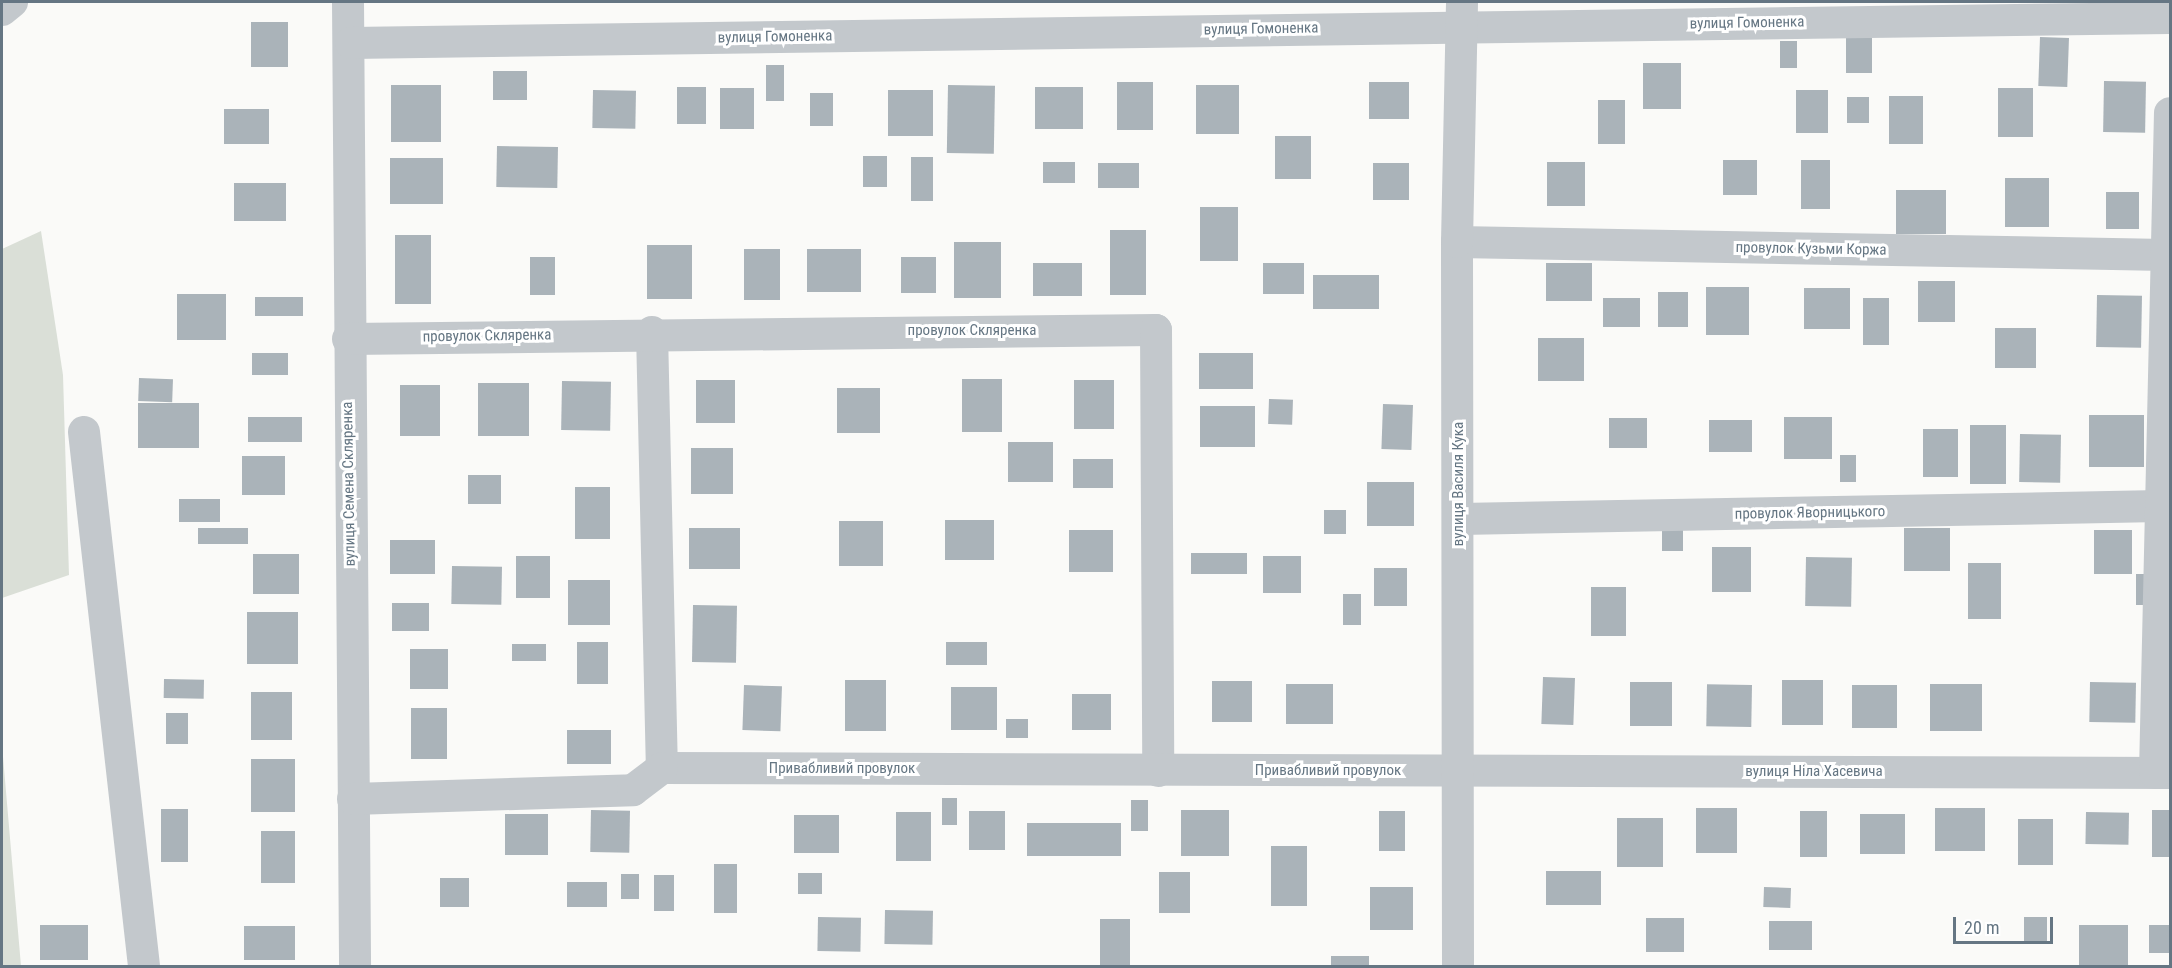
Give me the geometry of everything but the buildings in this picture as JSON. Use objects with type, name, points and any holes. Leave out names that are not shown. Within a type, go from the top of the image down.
[{"type":"street","points":[[2,10],[12,2]]},
{"type":"street","name":"вулиця Семена Скляренка","points":[[348,2],[351,44],[348,339],[355,966]]},
{"type":"street","name":"вулиця Гомоненка","points":[[351,44],[1462,14],[2170,18]]},
{"type":"street","name":"вулиця Василя Кука","points":[[1458,966],[1457,771],[1460,519],[1457,242],[1462,14]]},
{"type":"street","points":[[2163,773],[2160,506],[2170,113]]},
{"type":"street","name":"провулок Кузьми Коржа","points":[[1457,242],[2166,255]]},
{"type":"street","name":"провулок Скляренка","points":[[348,339],[652,332],[1156,330],[1158,771]]},
{"type":"street","points":[[353,800],[633,790],[662,768],[652,332]]},
{"type":"street","points":[[84,432],[144,966]]},
{"type":"street","name":"провулок Яворницького","points":[[1460,519],[2160,506]]},
{"type":"street","name":"Привабливий провулок","points":[[662,768],[1457,771]]},
{"type":"street","name":"вулиця Ніла Хасевича","points":[[1457,771],[2163,773]]},
{"type":"shaded area","points":[[41,231],[63,375],[69,575],[2,598],[2,249]]},
{"type":"shaded area","points":[[2,745],[21,966],[2,966]]}]
